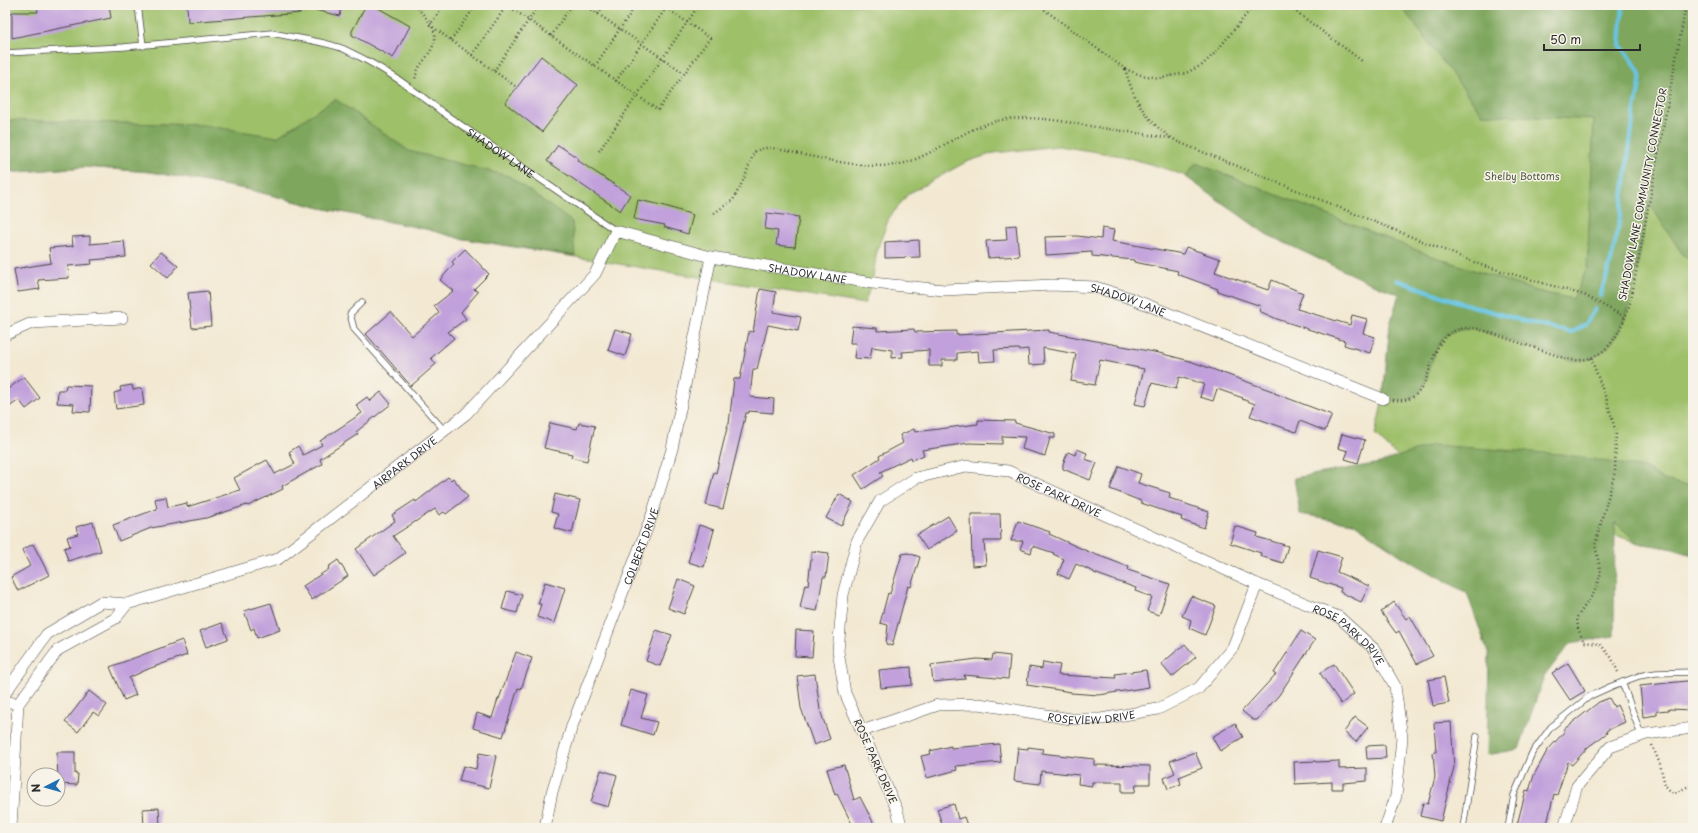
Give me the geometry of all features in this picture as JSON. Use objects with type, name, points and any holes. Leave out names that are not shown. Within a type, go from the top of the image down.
[{"type":"street","name":"SHADOW LANE","points":[[616,231],[711,257],[872,283],[944,290],[1052,285],[1096,288],[1130,298],[1383,399]]},
{"type":"street","name":"AIRPARK DRIVE","points":[[5,693],[48,634],[101,602],[127,604],[278,559],[466,414],[595,274],[616,231]]},
{"type":"street","name":"COLBERT DRIVE","points":[[544,828],[552,792],[572,726],[652,515],[672,449],[711,257]]},
{"type":"street","points":[[5,335],[32,323],[122,318]]},
{"type":"street","name":"ROSE PARK DRIVE","points":[[902,828],[897,810],[845,692],[838,651],[843,595],[857,541],[880,501],[916,478],[966,466],[1008,471],[1257,584],[1339,617],[1374,649],[1395,686],[1402,738],[1396,796],[1385,828]]},
{"type":"street","name":"ROSEVIEW DRIVE","points":[[862,731],[938,705],[979,704],[1071,719],[1101,719],[1158,709],[1199,688],[1233,647],[1257,584]]},
{"type":"street","points":[[11,828],[18,704],[58,650],[116,618],[127,604]]},
{"type":"street","points":[[5,701],[18,704]]},
{"type":"street","points":[[1564,828],[1577,786],[1610,747],[1641,736],[1688,727],[1693,728]]},
{"type":"lane","points":[[138,5],[143,46]]},
{"type":"lane","name":"SHADOW LANE","points":[[5,53],[143,46],[272,33],[310,39],[340,48],[375,64],[414,89],[442,112],[616,231]]},
{"type":"lane","points":[[362,302],[350,314],[354,328],[445,430]]},
{"type":"lane","points":[[1508,828],[1514,795],[1532,753],[1551,727],[1590,696],[1622,682],[1639,676],[1656,673],[1693,672]]},
{"type":"lane","points":[[1622,682],[1641,736]]},
{"type":"lane","points":[[1463,828],[1477,736]]},
{"type":"path","points":[[414,89],[416,70],[435,44],[435,33],[415,5]]},
{"type":"path","points":[[430,25],[444,5]]},
{"type":"path","points":[[451,40],[476,5]]},
{"type":"path","points":[[472,55],[507,5],[658,110],[710,38],[667,6],[662,5]]},
{"type":"path","points":[[494,71],[539,5]]},
{"type":"path","points":[[551,36],[572,5]]},
{"type":"path","points":[[585,5],[684,73]]},
{"type":"path","points":[[598,14],[604,5]]},
{"type":"path","points":[[595,66],[636,5]]},
{"type":"path","points":[[599,151],[699,5]]},
{"type":"path","points":[[1038,5],[1125,69],[1142,75],[1159,78],[1177,76],[1194,70],[1215,53],[1254,5]]},
{"type":"path","points":[[1287,5],[1362,61]]},
{"type":"path","name":"SHADOW LANE COMMUNITY CONNECTOR","points":[[1383,399],[1402,401],[1417,395],[1422,389],[1440,342],[1452,332],[1464,328],[1476,329],[1566,359],[1581,360],[1591,358],[1600,354],[1611,344],[1626,317],[1631,300],[1686,5]]},
{"type":"path","points":[[616,81],[667,6]]},
{"type":"path","points":[[430,25],[515,86]]},
{"type":"path","points":[[1125,69],[1131,90],[1142,111],[1158,129],[1196,150],[1481,265],[1584,295],[1626,317]]},
{"type":"path","points":[[714,213],[733,200],[744,179],[754,152],[762,148],[772,148],[870,167],[891,165],[907,162],[921,156],[988,123],[1007,119],[1030,118],[1172,138]]},
{"type":"path","points":[[1591,358],[1608,404],[1616,433],[1615,472],[1595,545],[1601,573],[1594,593],[1577,617],[1578,629],[1584,642],[1600,644],[1611,657],[1622,682]]},
{"type":"path","points":[[1652,744],[1662,768],[1665,785],[1671,792],[1675,793],[1689,786],[1693,786]]},
{"type":"green space","name":"Shelby Bottoms","points":[[5,5],[1693,5],[1693,555],[1670,548],[1638,543],[1398,457],[1375,435],[1383,399],[1390,325],[1399,294],[1368,282],[1266,234],[1186,176],[1157,166],[1122,156],[1059,146],[994,153],[966,162],[908,194],[889,218],[877,250],[872,283],[864,304],[459,238],[426,229],[321,208],[251,190],[151,172],[85,167],[18,172],[5,171]]},
{"type":"green space","points":[[1400,5],[1693,5],[1693,263],[1683,255],[1649,203],[1632,294],[1627,311],[1621,327],[1613,341],[1602,352],[1588,359],[1571,360],[1476,329],[1458,330],[1446,336],[1438,346],[1425,384],[1418,394],[1405,401],[1383,399],[1390,325],[1399,294],[1368,282],[1266,234],[1186,177],[1196,163],[1429,255],[1536,291],[1573,299],[1587,268],[1594,120],[1482,114]]},
{"type":"green space","points":[[335,99],[409,151],[509,176],[572,222],[575,256],[459,238],[426,229],[321,208],[251,190],[151,172],[85,167],[18,172],[5,171],[5,120],[203,125],[277,137]]},
{"type":"green space","points":[[1432,445],[1560,454],[1644,468],[1664,480],[1693,487],[1693,555],[1670,548],[1638,543],[1615,522],[1614,636],[1570,643],[1544,677],[1519,749],[1487,755],[1489,655],[1467,593],[1403,557],[1353,523],[1300,514],[1294,478],[1380,463]]},
{"type":"building","points":[[37,5],[109,5],[111,18],[12,38],[12,12],[38,12]]},
{"type":"building","points":[[187,5],[301,5],[301,13],[188,22]]},
{"type":"building","points":[[311,5],[342,5],[340,16],[311,9]]},
{"type":"building","points":[[366,5],[373,5],[410,26],[393,58],[352,35],[352,31]]},
{"type":"building","points":[[541,56],[578,85],[542,132],[505,103]]},
{"type":"building","points":[[558,145],[578,158],[577,160],[630,195],[620,211],[547,161]]},
{"type":"building","points":[[638,200],[662,205],[693,215],[688,234],[664,227],[665,225],[634,219]]},
{"type":"building","points":[[767,213],[799,217],[795,247],[776,245],[778,231],[765,229]]},
{"type":"building","points":[[1016,225],[1019,256],[988,258],[986,241],[1007,240],[1006,226]]},
{"type":"building","points":[[1102,228],[1114,230],[1112,241],[1183,254],[1186,247],[1220,259],[1215,272],[1268,290],[1272,280],[1303,293],[1297,309],[1350,325],[1352,315],[1367,319],[1363,333],[1375,337],[1370,353],[1344,345],[1345,341],[1277,319],[1259,311],[1261,306],[1217,291],[1218,289],[1177,274],[1178,271],[1134,262],[1134,260],[1092,256],[1092,252],[1046,255],[1045,237],[1077,236],[1101,239]]},
{"type":"building","points":[[90,236],[90,244],[124,241],[126,257],[91,260],[92,264],[68,266],[69,278],[38,280],[40,289],[18,292],[14,269],[51,263],[49,248],[73,246],[72,237]]},
{"type":"building","points":[[919,240],[920,257],[885,258],[885,242]]},
{"type":"building","points":[[465,249],[489,274],[474,289],[478,292],[461,312],[466,319],[448,332],[454,338],[431,358],[436,364],[411,386],[366,334],[391,312],[412,336],[439,313],[434,306],[453,291],[440,280],[454,264],[452,262]]},
{"type":"building","points":[[161,252],[178,266],[168,278],[151,263]]},
{"type":"building","points":[[760,289],[776,292],[773,312],[801,317],[798,331],[768,325],[757,369],[753,369],[750,397],[774,399],[773,413],[749,411],[749,413],[746,413],[723,509],[706,505],[714,472],[716,473],[729,424],[734,379],[740,379],[749,331],[753,332]]},
{"type":"building","points":[[208,291],[211,326],[192,328],[188,293]]},
{"type":"building","points":[[852,326],[877,328],[877,331],[914,329],[915,332],[956,331],[956,335],[1049,330],[1049,332],[1159,353],[1190,361],[1275,392],[1274,393],[1332,415],[1325,431],[1300,421],[1296,432],[1250,416],[1255,404],[1242,399],[1243,398],[1217,389],[1213,401],[1200,397],[1204,384],[1179,377],[1176,389],[1152,383],[1145,406],[1135,404],[1144,369],[1100,360],[1095,385],[1071,381],[1076,354],[1043,348],[1044,364],[1029,365],[1028,349],[994,350],[995,361],[979,362],[978,351],[957,353],[957,360],[942,360],[942,366],[929,366],[929,350],[902,352],[903,357],[892,358],[892,350],[872,347],[870,359],[854,358],[856,343],[850,343]]},
{"type":"building","points":[[615,329],[632,334],[625,356],[608,350]]},
{"type":"building","points":[[24,377],[40,398],[26,409],[19,400],[5,410],[5,391]]},
{"type":"building","points":[[66,385],[91,386],[90,412],[73,411],[74,404],[57,403],[58,390],[65,390]]},
{"type":"building","points":[[132,385],[133,390],[142,388],[144,405],[116,409],[114,393],[121,391],[120,387]]},
{"type":"building","points":[[381,392],[391,404],[356,432],[358,434],[320,459],[322,464],[282,486],[283,489],[248,506],[247,505],[206,518],[151,528],[119,541],[113,525],[157,509],[155,499],[166,497],[168,507],[187,503],[187,507],[240,490],[234,478],[267,460],[275,474],[295,464],[289,452],[298,446],[303,455],[322,445],[320,441],[362,413],[356,405],[367,397],[370,401]]},
{"type":"building","points":[[978,420],[1015,421],[1015,423],[1055,434],[1055,438],[1050,438],[1045,456],[1022,449],[1025,437],[1002,436],[1002,444],[969,443],[922,450],[924,455],[912,460],[911,457],[880,472],[883,476],[863,489],[854,475],[880,458],[879,456],[903,443],[900,435],[914,429],[915,432],[978,424]]},
{"type":"building","points":[[550,423],[577,429],[579,423],[595,426],[587,461],[571,457],[572,454],[544,448]]},
{"type":"building","points":[[1342,434],[1365,440],[1358,463],[1345,459],[1348,451],[1338,448]]},
{"type":"building","points":[[1077,449],[1087,453],[1085,459],[1097,463],[1090,480],[1063,469],[1063,464],[1068,452],[1075,455]]},
{"type":"building","points":[[1119,466],[1141,474],[1138,483],[1170,493],[1169,498],[1209,512],[1204,528],[1181,520],[1182,517],[1141,503],[1141,501],[1110,489]]},
{"type":"building","points":[[448,477],[451,480],[453,478],[468,497],[446,514],[444,512],[439,515],[435,509],[393,536],[405,553],[374,575],[356,549],[395,521],[392,515],[415,500],[416,502]]},
{"type":"building","points":[[555,494],[580,500],[572,533],[554,528],[558,514],[551,512]]},
{"type":"building","points":[[839,494],[853,502],[841,526],[826,518]]},
{"type":"building","points":[[971,514],[1000,514],[1001,541],[984,541],[986,565],[972,566]]},
{"type":"building","points":[[948,516],[957,531],[927,550],[917,535]]},
{"type":"building","points":[[1018,521],[1050,532],[1049,534],[1089,552],[1129,567],[1128,570],[1170,584],[1159,615],[1147,611],[1152,597],[1135,591],[1136,588],[1094,573],[1076,564],[1069,579],[1058,574],[1064,559],[1053,554],[1054,553],[1033,546],[1031,553],[1020,549],[1023,541],[1011,541]]},
{"type":"building","points":[[93,522],[101,551],[68,561],[64,548],[70,546],[67,537],[78,534],[76,527]]},
{"type":"building","points":[[699,525],[714,530],[704,567],[688,562]]},
{"type":"building","points":[[1235,526],[1258,533],[1257,537],[1288,546],[1283,563],[1260,556],[1261,553],[1230,543]]},
{"type":"building","points":[[33,544],[49,575],[18,591],[11,577],[30,566],[22,550]]},
{"type":"building","points":[[1318,550],[1342,557],[1337,572],[1369,586],[1361,602],[1340,592],[1341,588],[1310,578]]},
{"type":"building","points":[[812,551],[829,553],[826,577],[823,577],[817,611],[800,608],[805,584],[808,585]]},
{"type":"building","points":[[908,553],[920,557],[911,587],[908,586],[892,646],[886,644],[888,625],[880,623],[888,593],[890,594],[902,554]]},
{"type":"building","points":[[338,560],[348,576],[312,600],[303,586],[329,569],[328,567]]},
{"type":"building","points":[[678,579],[695,586],[684,614],[668,608]]},
{"type":"building","points":[[545,582],[565,588],[554,623],[537,617],[541,604],[538,604]]},
{"type":"building","points":[[507,591],[522,595],[517,613],[502,609]]},
{"type":"building","points":[[1191,596],[1216,606],[1205,635],[1189,628],[1191,620],[1182,616]]},
{"type":"building","points":[[1394,602],[1406,619],[1410,616],[1433,656],[1417,664],[1399,631],[1396,633],[1381,612]]},
{"type":"building","points":[[271,603],[280,630],[257,638],[254,628],[251,630],[244,611]]},
{"type":"building","points":[[222,623],[228,639],[206,647],[200,631]]},
{"type":"building","points":[[656,630],[672,635],[660,666],[646,661]]},
{"type":"building","points":[[796,630],[814,631],[812,657],[795,656]]},
{"type":"building","points":[[1301,631],[1315,640],[1279,695],[1257,720],[1253,720],[1242,711],[1276,674],[1274,673]]},
{"type":"building","points":[[182,640],[187,655],[148,669],[129,678],[136,695],[124,700],[110,667]]},
{"type":"building","points":[[1185,644],[1196,657],[1172,677],[1161,664]]},
{"type":"building","points":[[516,652],[532,658],[521,689],[518,688],[503,737],[473,728],[477,713],[492,718]]},
{"type":"building","points":[[993,654],[1010,656],[1008,679],[964,675],[965,679],[933,682],[931,665],[977,659],[992,660]]},
{"type":"building","points":[[1043,662],[1060,665],[1058,675],[1116,678],[1115,674],[1146,670],[1149,687],[1099,695],[1071,693],[1027,685],[1029,667],[1042,669]]},
{"type":"building","points":[[1568,663],[1585,691],[1570,700],[1552,673]]},
{"type":"building","points":[[1334,664],[1354,694],[1341,704],[1320,673]]},
{"type":"building","points":[[911,667],[912,685],[881,688],[879,670]]},
{"type":"building","points":[[815,674],[820,710],[830,739],[814,745],[801,708],[797,676]]},
{"type":"building","points":[[1444,677],[1449,703],[1433,706],[1428,680]]},
{"type":"building","points":[[1686,681],[1693,682],[1693,710],[1669,709],[1657,711],[1657,715],[1643,717],[1640,686]]},
{"type":"building","points":[[631,690],[648,695],[641,718],[657,722],[653,735],[621,725]]},
{"type":"building","points":[[89,691],[107,705],[99,716],[93,712],[78,732],[65,722]]},
{"type":"building","points":[[1609,698],[1614,707],[1617,705],[1625,722],[1606,731],[1607,733],[1588,747],[1572,765],[1568,762],[1557,795],[1554,794],[1546,828],[1533,828],[1517,825],[1526,790],[1529,791],[1534,775],[1547,751],[1565,731],[1563,730],[1599,702]]},
{"type":"building","points":[[1355,717],[1368,727],[1356,742],[1344,732]]},
{"type":"building","points":[[1451,722],[1454,767],[1441,821],[1420,816],[1423,803],[1428,804],[1435,777],[1433,752],[1436,752],[1434,723]]},
{"type":"building","points":[[1235,723],[1243,737],[1220,751],[1212,737]]},
{"type":"building","points":[[999,744],[1001,762],[956,766],[957,770],[927,778],[921,756],[931,754],[930,751],[951,746],[951,748]]},
{"type":"building","points":[[1385,745],[1386,758],[1367,759],[1366,746]]},
{"type":"building","points":[[1028,747],[1043,749],[1042,753],[1094,759],[1094,765],[1150,766],[1150,784],[1136,784],[1135,792],[1122,792],[1122,782],[1092,782],[1092,786],[1078,784],[1079,775],[1041,771],[1040,784],[1014,781],[1018,748],[1028,749]]},
{"type":"building","points":[[57,752],[75,752],[75,774],[78,774],[77,785],[66,784],[66,767],[57,767]]},
{"type":"building","points":[[1195,752],[1202,768],[1179,777],[1181,784],[1168,789],[1164,778],[1175,773],[1170,761]]},
{"type":"building","points":[[479,753],[496,756],[489,788],[459,781],[463,766],[476,769]]},
{"type":"building","points":[[1339,761],[1339,769],[1367,768],[1367,781],[1343,783],[1343,789],[1332,789],[1332,782],[1295,784],[1294,762]]},
{"type":"building","points":[[844,765],[854,800],[860,797],[876,828],[854,828],[837,794],[835,795],[827,769]]},
{"type":"building","points":[[601,770],[617,775],[608,807],[591,802]]},
{"type":"building","points":[[954,804],[958,819],[964,817],[968,828],[937,828],[936,826],[942,824],[937,809]]},
{"type":"building","points":[[159,808],[160,827],[144,828],[143,809]]},
{"type":"waterway","points":[[1600,296],[1618,229],[1640,82],[1640,75],[1637,67],[1620,45],[1623,5]]},
{"type":"waterway","points":[[1397,280],[1462,303],[1534,324],[1572,332],[1585,325],[1595,309]]}]
